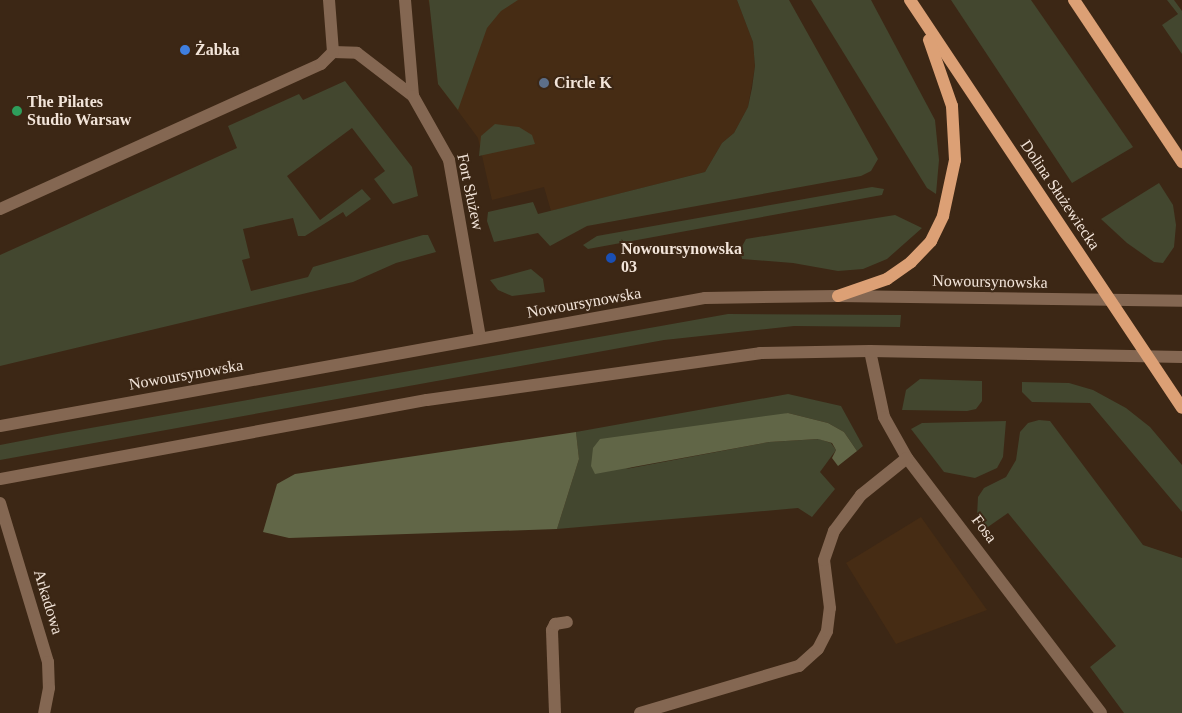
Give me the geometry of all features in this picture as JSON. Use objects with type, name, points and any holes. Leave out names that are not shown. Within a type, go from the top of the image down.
[{"type":"main road","name":"Dolina Służewiecka","points":[[910,0],[1182,408]]},
{"type":"main road","points":[[1074,0],[1182,162]]},
{"type":"main road","points":[[838,296],[887,279],[911,262],[931,241],[943,216],[955,160],[952,106],[924,23]]},
{"type":"street","points":[[329,0],[333,52]]},
{"type":"street","name":"Fort Służew","points":[[405,0],[413,96],[449,160],[480,338]]},
{"type":"street","points":[[0,210],[302,74],[333,52],[357,52],[413,96]]},
{"type":"street","name":"Nowoursynowska","points":[[0,426],[705,298],[838,296],[1182,301]]},
{"type":"street","points":[[0,479],[437,398],[760,353],[870,351],[1182,357]]},
{"type":"street","name":"Fosa","points":[[870,351],[884,417],[907,458],[1101,713]]},
{"type":"street","points":[[640,713],[799,666],[818,649],[828,630],[830,608],[824,560],[834,531],[861,495],[907,458]]},
{"type":"street","name":"Arkadowa","points":[[0,503],[48,662],[50,688],[44,713]]},
{"type":"street","points":[[555,713],[552,630],[555,624],[566,622]]},
{"type":"shaded area","points":[[428,0],[737,0],[753,42],[755,66],[748,107],[734,133],[722,143],[705,172],[551,211],[544,187],[492,200],[478,138],[438,84],[433,16]]},
{"type":"shaded area","points":[[921,517],[987,610],[896,644],[846,563]]},
{"type":"green space","points":[[429,0],[518,0],[501,11],[487,28],[458,110],[438,84]]},
{"type":"green space","points":[[737,0],[789,0],[878,159],[871,171],[861,176],[587,226],[550,246],[538,233],[494,242],[487,221],[488,212],[533,202],[538,214],[705,172],[722,143],[734,133],[748,107],[752,88],[755,66],[753,42]]},
{"type":"green space","points":[[811,0],[871,0],[935,120],[939,160],[936,194],[927,188]]},
{"type":"green space","points":[[951,0],[1031,0],[1133,147],[1072,183]]},
{"type":"green space","points":[[1167,0],[1174,0],[1182,11],[1182,54],[1162,25],[1178,14]]},
{"type":"green space","points":[[345,81],[412,167],[418,196],[393,204],[374,179],[385,171],[352,128],[287,176],[320,220],[362,189],[371,199],[346,217],[343,212],[305,236],[298,236],[293,218],[243,229],[250,258],[242,260],[251,291],[308,277],[313,267],[423,235],[428,235],[436,252],[396,263],[353,282],[0,366],[0,255],[237,148],[228,126],[299,94],[303,100]]},
{"type":"green space","points":[[495,124],[519,127],[532,135],[535,144],[479,156],[481,136]]},
{"type":"green space","points":[[1159,183],[1173,205],[1176,225],[1174,247],[1163,263],[1154,262],[1127,243],[1101,219]]},
{"type":"green space","points":[[872,187],[884,189],[882,195],[588,249],[583,245],[597,236]]},
{"type":"green space","points":[[895,215],[922,228],[887,259],[863,269],[838,271],[793,263],[742,259],[740,250],[746,239]]},
{"type":"green space","points":[[531,269],[543,279],[545,292],[512,296],[498,290],[490,280]]},
{"type":"green space","points":[[728,314],[901,315],[900,327],[794,326],[664,340],[0,460],[0,445]]},
{"type":"green space","points":[[920,379],[982,381],[982,401],[976,409],[967,411],[902,410],[906,390]]},
{"type":"green space","points":[[1022,382],[1069,383],[1093,390],[1126,408],[1150,427],[1182,465],[1182,512],[1090,403],[1032,402],[1022,392]]},
{"type":"green space","points":[[788,394],[841,406],[863,446],[857,451],[844,432],[828,423],[788,413],[626,469],[769,442],[819,439],[831,443],[836,450],[820,472],[835,489],[812,517],[798,508],[557,529],[579,459],[576,432]]},
{"type":"green space","points":[[788,413],[828,423],[844,432],[857,451],[838,466],[832,458],[836,450],[832,443],[818,439],[769,442],[595,474],[591,466],[593,448],[600,439]]},
{"type":"green space","points":[[1039,420],[1050,421],[1143,545],[1182,558],[1182,713],[1124,713],[1090,667],[1116,646],[1008,513],[985,529],[977,516],[978,497],[984,488],[1006,477],[1016,460],[1020,432],[1028,423]]},
{"type":"green space","points":[[1006,421],[1003,457],[997,468],[975,478],[944,472],[911,429],[922,423]]},
{"type":"green space","points":[[576,432],[579,459],[557,529],[289,538],[263,532],[277,484],[295,474]]},
{"type":"place","name":"Żabka","points":[[185,50]]},
{"type":"place","name":"Circle K","points":[[544,83]]},
{"type":"place","name":"The Pilates Studio Warsaw","points":[[17,111]]},
{"type":"place","name":"Nowoursynowska 03","points":[[611,258]]}]
